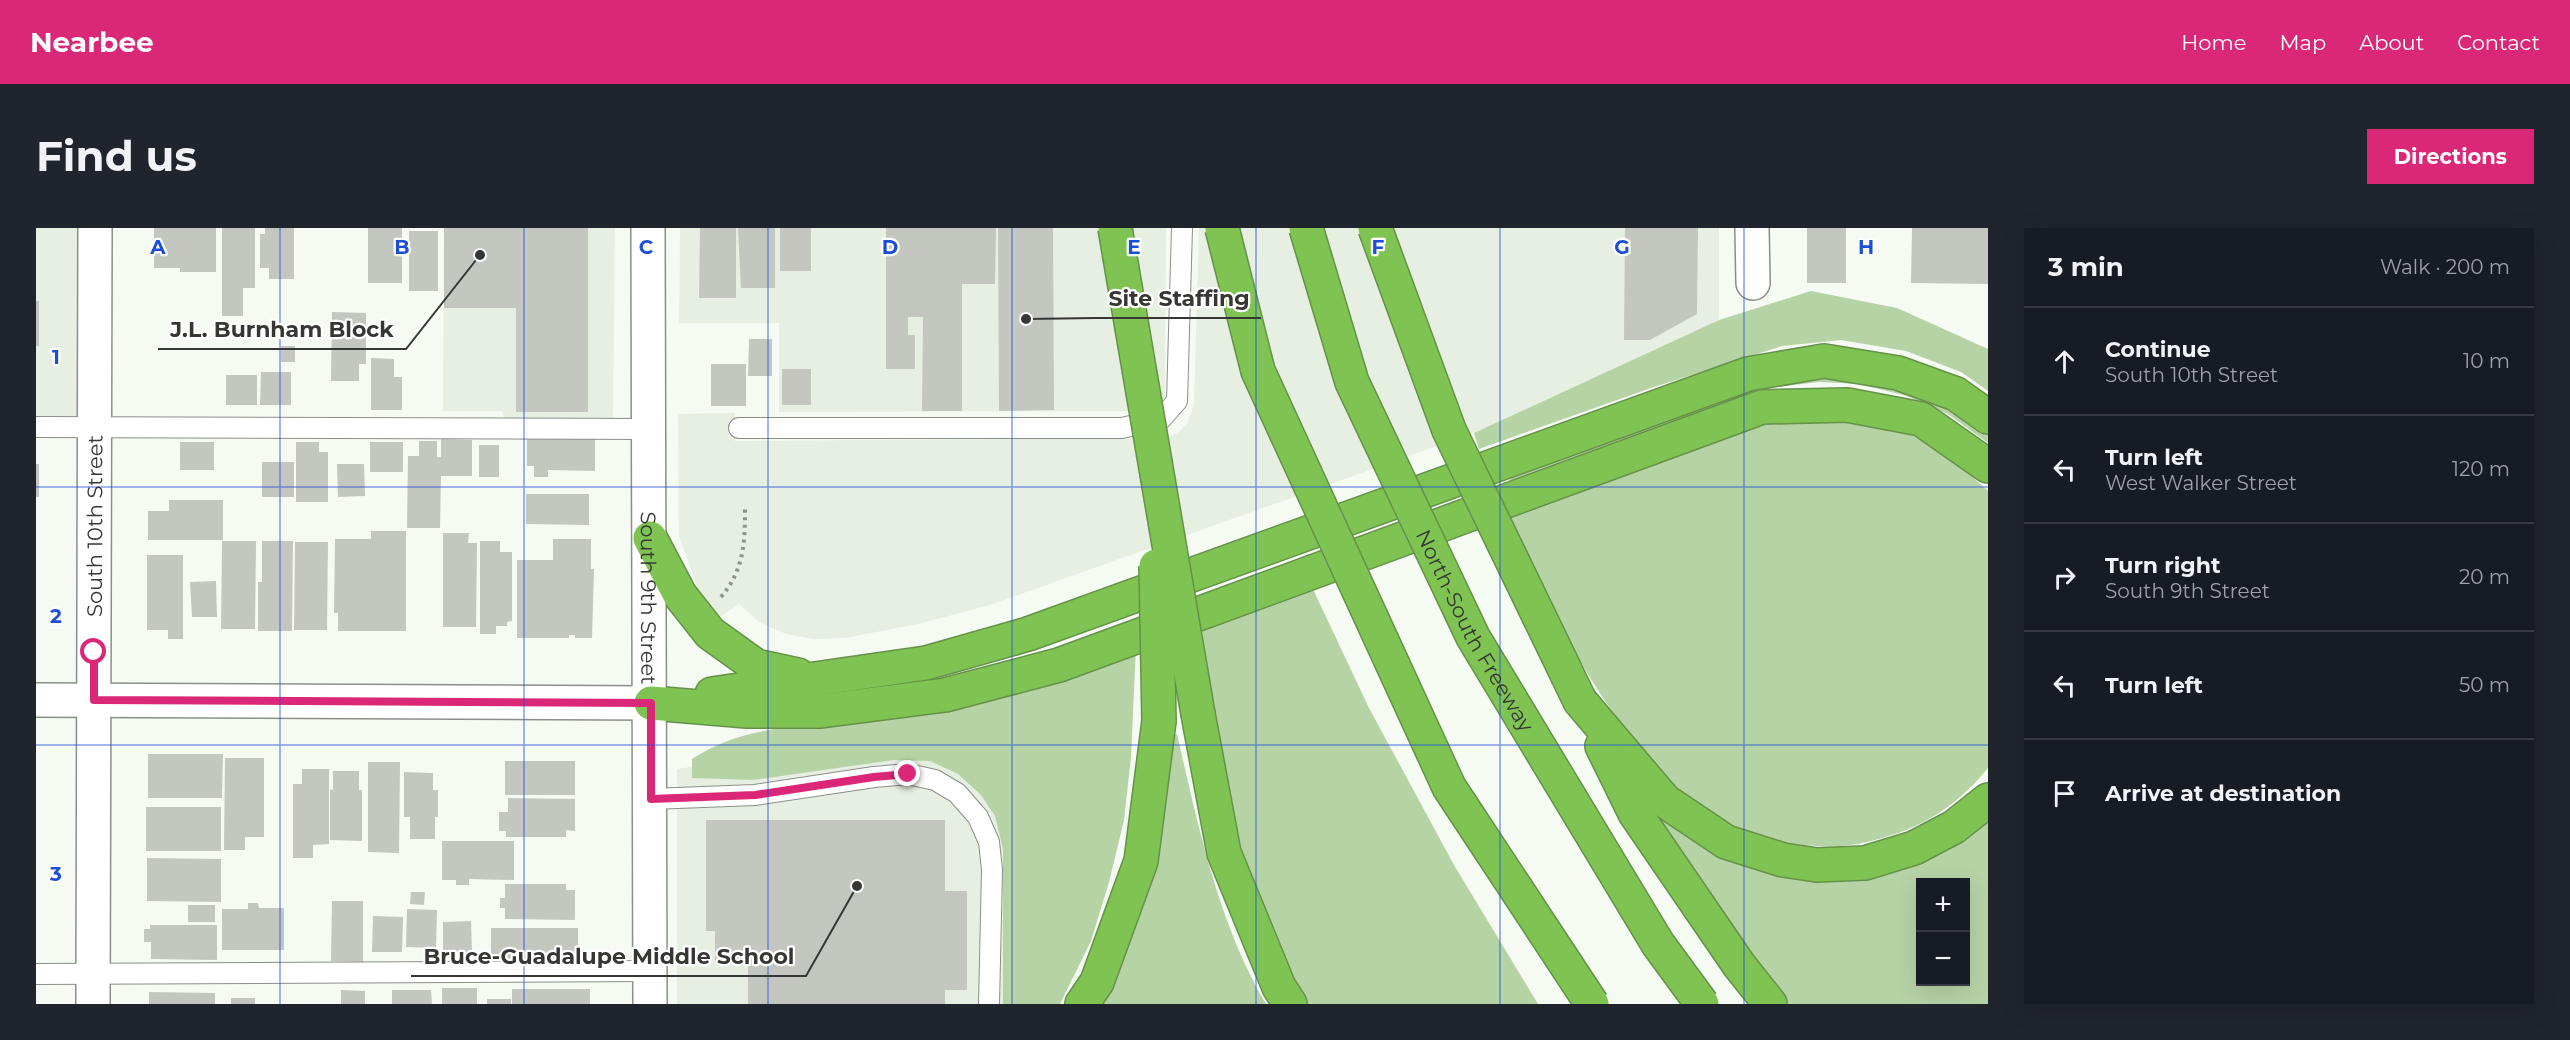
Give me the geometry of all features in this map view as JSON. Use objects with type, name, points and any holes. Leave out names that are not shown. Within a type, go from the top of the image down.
[{"type":"highway","points":[[1115,228],[1153,459],[1224,853],[1279,987],[1290,1004]]},
{"type":"highway","points":[[1222,228],[1258,371],[1449,787],[1593,1004]]},
{"type":"highway","name":"North-South Freeway","points":[[1306,228],[1352,382],[1473,637],[1658,945],[1702,1004]]},
{"type":"highway","points":[[1375,228],[1449,430],[1635,813],[1738,965],[1770,1004]]},
{"type":"highway","points":[[651,703],[926,663],[1028,634],[1748,375],[1824,361],[1898,373],[1956,394],[1988,417]]},
{"type":"highway","points":[[651,703],[747,711],[821,711],[945,695],[1059,665],[1762,407],[1847,405],[1921,419],[1988,466]]},
{"type":"highway","points":[[1082,1004],[1096,982],[1141,861],[1159,721],[1153,459]]},
{"type":"highway","points":[[650,538],[680,595],[710,633],[756,666],[821,680]]},
{"type":"highway","points":[[1580,701],[1665,801],[1726,842],[1783,860],[1817,865],[1865,863],[1914,848],[1954,827],[1988,800]]},
{"type":"street","name":"South 10th Street","points":[[93,989],[94,228]]},
{"type":"street","name":"South 9th Street","points":[[648,228],[650,1004]]},
{"type":"street","points":[[1752,228],[1753,283]]},
{"type":"street","points":[[36,700],[651,703]]},
{"type":"lane","points":[[739,428],[1122,428],[1161,419],[1177,401],[1182,228]]},
{"type":"lane","points":[[36,427],[649,429]]},
{"type":"lane","points":[[651,799],[755,795],[908,774],[935,780],[957,793],[978,816],[989,842],[992,870],[988,1004]]},
{"type":"lane","points":[[36,974],[93,989],[650,971]]},
{"type":"path","points":[[719,600],[738,572],[744,551],[745,509]]},
{"type":"shaded area","points":[[36,228],[95,228],[94,427],[36,427]]},
{"type":"shaded area","points":[[444,228],[615,228],[613,420],[507,419],[504,418],[502,411],[443,411]]},
{"type":"shaded area","points":[[680,228],[1166,228],[1165,398],[1155,407],[1137,411],[779,412],[779,323],[679,323]]},
{"type":"shaded area","points":[[1199,228],[1719,228],[1719,320],[1474,433],[990,605],[918,624],[845,638],[813,639],[786,634],[759,622],[739,604],[720,617],[699,592],[679,536],[678,414],[735,413],[735,441],[1165,438],[1179,432],[1188,422],[1194,404]]},
{"type":"shaded area","points":[[983,725],[1037,1004],[677,1004],[677,769]]},
{"type":"green space","points":[[1811,291],[1897,308],[1988,349],[1988,391],[1961,372],[1906,351],[1841,340],[1782,346],[1654,387],[1479,449],[1474,433],[1719,320]]},
{"type":"green space","points":[[1798,376],[1871,379],[1961,413],[1988,434],[1988,443],[1948,414],[1907,396],[1859,384],[1819,382],[1768,388],[1511,482],[1507,471],[1746,386]]},
{"type":"green space","points":[[1840,417],[1899,428],[1946,453],[1988,491],[1988,768],[1975,783],[1946,808],[1897,834],[1858,844],[1838,846],[1793,844],[1752,834],[1715,818],[1687,797],[1642,751],[1618,720],[1576,654],[1540,584],[1508,513],[1731,433],[1787,419]]},
{"type":"green space","points":[[1311,585],[1369,708],[1454,865],[1538,1004],[1303,1004],[1266,925],[1237,843],[1216,734],[1201,624]]},
{"type":"green space","points":[[1136,647],[1131,757],[1124,820],[1109,882],[1091,941],[1060,1004],[1003,1004],[1003,849],[995,816],[981,795],[958,774],[930,761],[894,760],[753,780],[692,778],[692,759],[715,746],[737,738]]},
{"type":"green space","points":[[1177,734],[1211,873],[1222,907],[1249,973],[1266,1004],[1096,1004],[1172,735]]},
{"type":"green space","points":[[1648,810],[1705,848],[1763,872],[1804,879],[1988,817],[1988,1004],[1788,1004],[1773,987]]},
{"type":"building","points":[[154,228],[216,228],[216,272],[180,272],[180,268],[154,268]]},
{"type":"building","points":[[222,228],[255,228],[255,288],[243,288],[243,316],[222,316]]},
{"type":"building","points":[[265,228],[294,228],[294,279],[269,279],[269,268],[260,268],[260,234],[265,234]]},
{"type":"building","points":[[368,228],[402,228],[402,283],[368,283]]},
{"type":"building","points":[[444,228],[588,228],[588,412],[516,412],[516,308],[444,308]]},
{"type":"building","points":[[700,228],[736,228],[736,298],[699,298]]},
{"type":"building","points":[[738,228],[775,228],[775,288],[741,288]]},
{"type":"building","points":[[780,228],[811,228],[811,271],[780,271]]},
{"type":"building","points":[[886,228],[996,228],[995,284],[962,284],[962,411],[922,411],[923,317],[908,317],[908,335],[915,335],[915,369],[886,369]]},
{"type":"building","points":[[998,228],[1053,228],[1054,410],[999,411]]},
{"type":"building","points":[[1625,228],[1698,228],[1697,314],[1650,340],[1624,340]]},
{"type":"building","points":[[1807,228],[1846,228],[1846,283],[1807,283]]},
{"type":"building","points":[[1912,228],[1988,228],[1988,284],[1911,283]]},
{"type":"building","points":[[409,231],[438,231],[438,291],[409,291]]},
{"type":"building","points":[[36,301],[39,301],[39,346],[36,346]]},
{"type":"building","points":[[332,312],[366,313],[366,364],[359,364],[359,381],[331,381]]},
{"type":"building","points":[[749,339],[772,339],[772,376],[748,376]]},
{"type":"building","points":[[281,346],[295,346],[295,362],[281,362]]},
{"type":"building","points":[[371,358],[394,359],[394,377],[402,377],[402,410],[371,410]]},
{"type":"building","points":[[711,364],[746,364],[746,406],[711,406]]},
{"type":"building","points":[[782,369],[811,369],[811,405],[782,405]]},
{"type":"building","points":[[261,372],[291,372],[291,405],[260,405]]},
{"type":"building","points":[[226,375],[257,375],[257,405],[226,405]]},
{"type":"building","points":[[527,438],[595,438],[595,471],[548,470],[548,477],[534,477],[534,466],[527,466]]},
{"type":"building","points":[[441,439],[472,440],[472,476],[441,476],[440,528],[407,528],[408,456],[419,456],[419,441],[437,441],[437,457],[441,457]]},
{"type":"building","points":[[180,442],[214,442],[214,470],[180,470]]},
{"type":"building","points":[[296,442],[319,442],[319,452],[328,452],[328,502],[296,502]]},
{"type":"building","points":[[370,442],[403,442],[403,472],[370,472]]},
{"type":"building","points":[[479,445],[499,445],[499,477],[479,477]]},
{"type":"building","points":[[262,462],[294,462],[294,497],[262,497]]},
{"type":"building","points":[[36,464],[39,464],[39,497],[36,497]]},
{"type":"building","points":[[337,464],[364,464],[365,496],[338,497]]},
{"type":"building","points":[[526,494],[589,494],[589,525],[526,524]]},
{"type":"building","points":[[169,500],[223,500],[223,540],[148,540],[148,511],[169,511]]},
{"type":"building","points":[[371,531],[406,531],[406,631],[338,631],[338,613],[334,613],[335,539],[371,539]]},
{"type":"building","points":[[443,533],[469,533],[468,543],[477,543],[476,627],[443,627]]},
{"type":"building","points":[[553,539],[591,539],[591,569],[594,569],[592,638],[575,638],[575,635],[569,635],[569,638],[517,638],[517,560],[553,560]]},
{"type":"building","points":[[222,541],[256,541],[255,629],[221,629]]},
{"type":"building","points":[[262,541],[293,541],[292,631],[258,631],[258,582],[262,582]]},
{"type":"building","points":[[480,541],[500,541],[500,552],[512,552],[512,621],[507,622],[507,626],[496,626],[496,634],[480,634]]},
{"type":"building","points":[[295,542],[328,542],[327,630],[294,630]]},
{"type":"building","points":[[147,555],[183,555],[183,639],[168,639],[168,630],[147,630]]},
{"type":"building","points":[[216,581],[217,617],[192,617],[190,582]]},
{"type":"building","points":[[148,754],[223,754],[222,798],[148,798]]},
{"type":"building","points":[[225,758],[264,758],[264,837],[245,837],[245,850],[224,850]]},
{"type":"building","points":[[505,761],[575,761],[575,795],[505,795]]},
{"type":"building","points":[[368,762],[400,762],[399,853],[368,852]]},
{"type":"building","points":[[302,769],[329,769],[329,844],[313,845],[313,858],[293,858],[293,784],[302,784]]},
{"type":"building","points":[[333,771],[359,771],[359,790],[362,790],[362,841],[330,840],[330,789],[333,790]]},
{"type":"building","points":[[404,772],[433,773],[433,790],[438,790],[435,839],[410,839],[410,817],[404,817]]},
{"type":"building","points":[[508,798],[575,799],[575,831],[566,830],[566,837],[506,837],[506,831],[499,831],[499,812],[508,812]]},
{"type":"building","points":[[146,807],[221,807],[221,851],[146,851]]},
{"type":"building","points":[[706,820],[945,820],[945,891],[967,891],[967,990],[945,990],[945,1004],[748,1004],[748,964],[715,964],[715,931],[706,931]]},
{"type":"building","points":[[442,841],[514,841],[514,880],[469,879],[469,885],[456,885],[456,880],[442,880]]},
{"type":"building","points":[[147,858],[221,859],[221,902],[147,901]]},
{"type":"building","points":[[505,884],[566,884],[566,890],[575,890],[575,920],[505,919],[505,908],[500,908],[500,898],[505,898]]},
{"type":"building","points":[[411,892],[425,892],[424,905],[410,904]]},
{"type":"building","points":[[332,901],[363,901],[363,962],[331,961]]},
{"type":"building","points":[[248,903],[258,903],[259,908],[284,908],[284,950],[222,950],[222,909],[248,909]]},
{"type":"building","points":[[188,905],[215,905],[215,922],[188,922]]},
{"type":"building","points":[[407,909],[437,910],[436,948],[406,947]]},
{"type":"building","points":[[373,916],[403,917],[402,952],[372,952]]},
{"type":"building","points":[[471,921],[472,952],[443,952],[443,922]]},
{"type":"building","points":[[150,925],[217,925],[217,960],[151,959],[151,942],[144,942],[144,929],[150,929]]},
{"type":"building","points":[[491,928],[578,928],[578,949],[583,949],[583,961],[491,961]]},
{"type":"building","points":[[442,988],[477,988],[477,1004],[442,1004]]},
{"type":"building","points":[[512,989],[590,989],[590,1004],[512,1004]]},
{"type":"building","points":[[341,990],[365,991],[365,1004],[341,1004]]},
{"type":"building","points":[[392,990],[431,990],[432,1004],[392,1004]]},
{"type":"building","points":[[149,992],[215,993],[215,1004],[149,1004]]},
{"type":"building","points":[[231,998],[255,998],[255,1004],[231,1004]]},
{"type":"building","points":[[487,999],[511,999],[511,1004],[487,1004]]},
{"type":"place","name":"J.L. Burnham Block","points":[[480,255]]},
{"type":"place","name":"Site Staffing","points":[[1026,319]]},
{"type":"place","name":"Bruce-Guadalupe Middle School","points":[[857,886]]},
{"type":"route","points":[[94,652],[94,700],[651,703],[651,799],[755,795],[908,774]]}]
